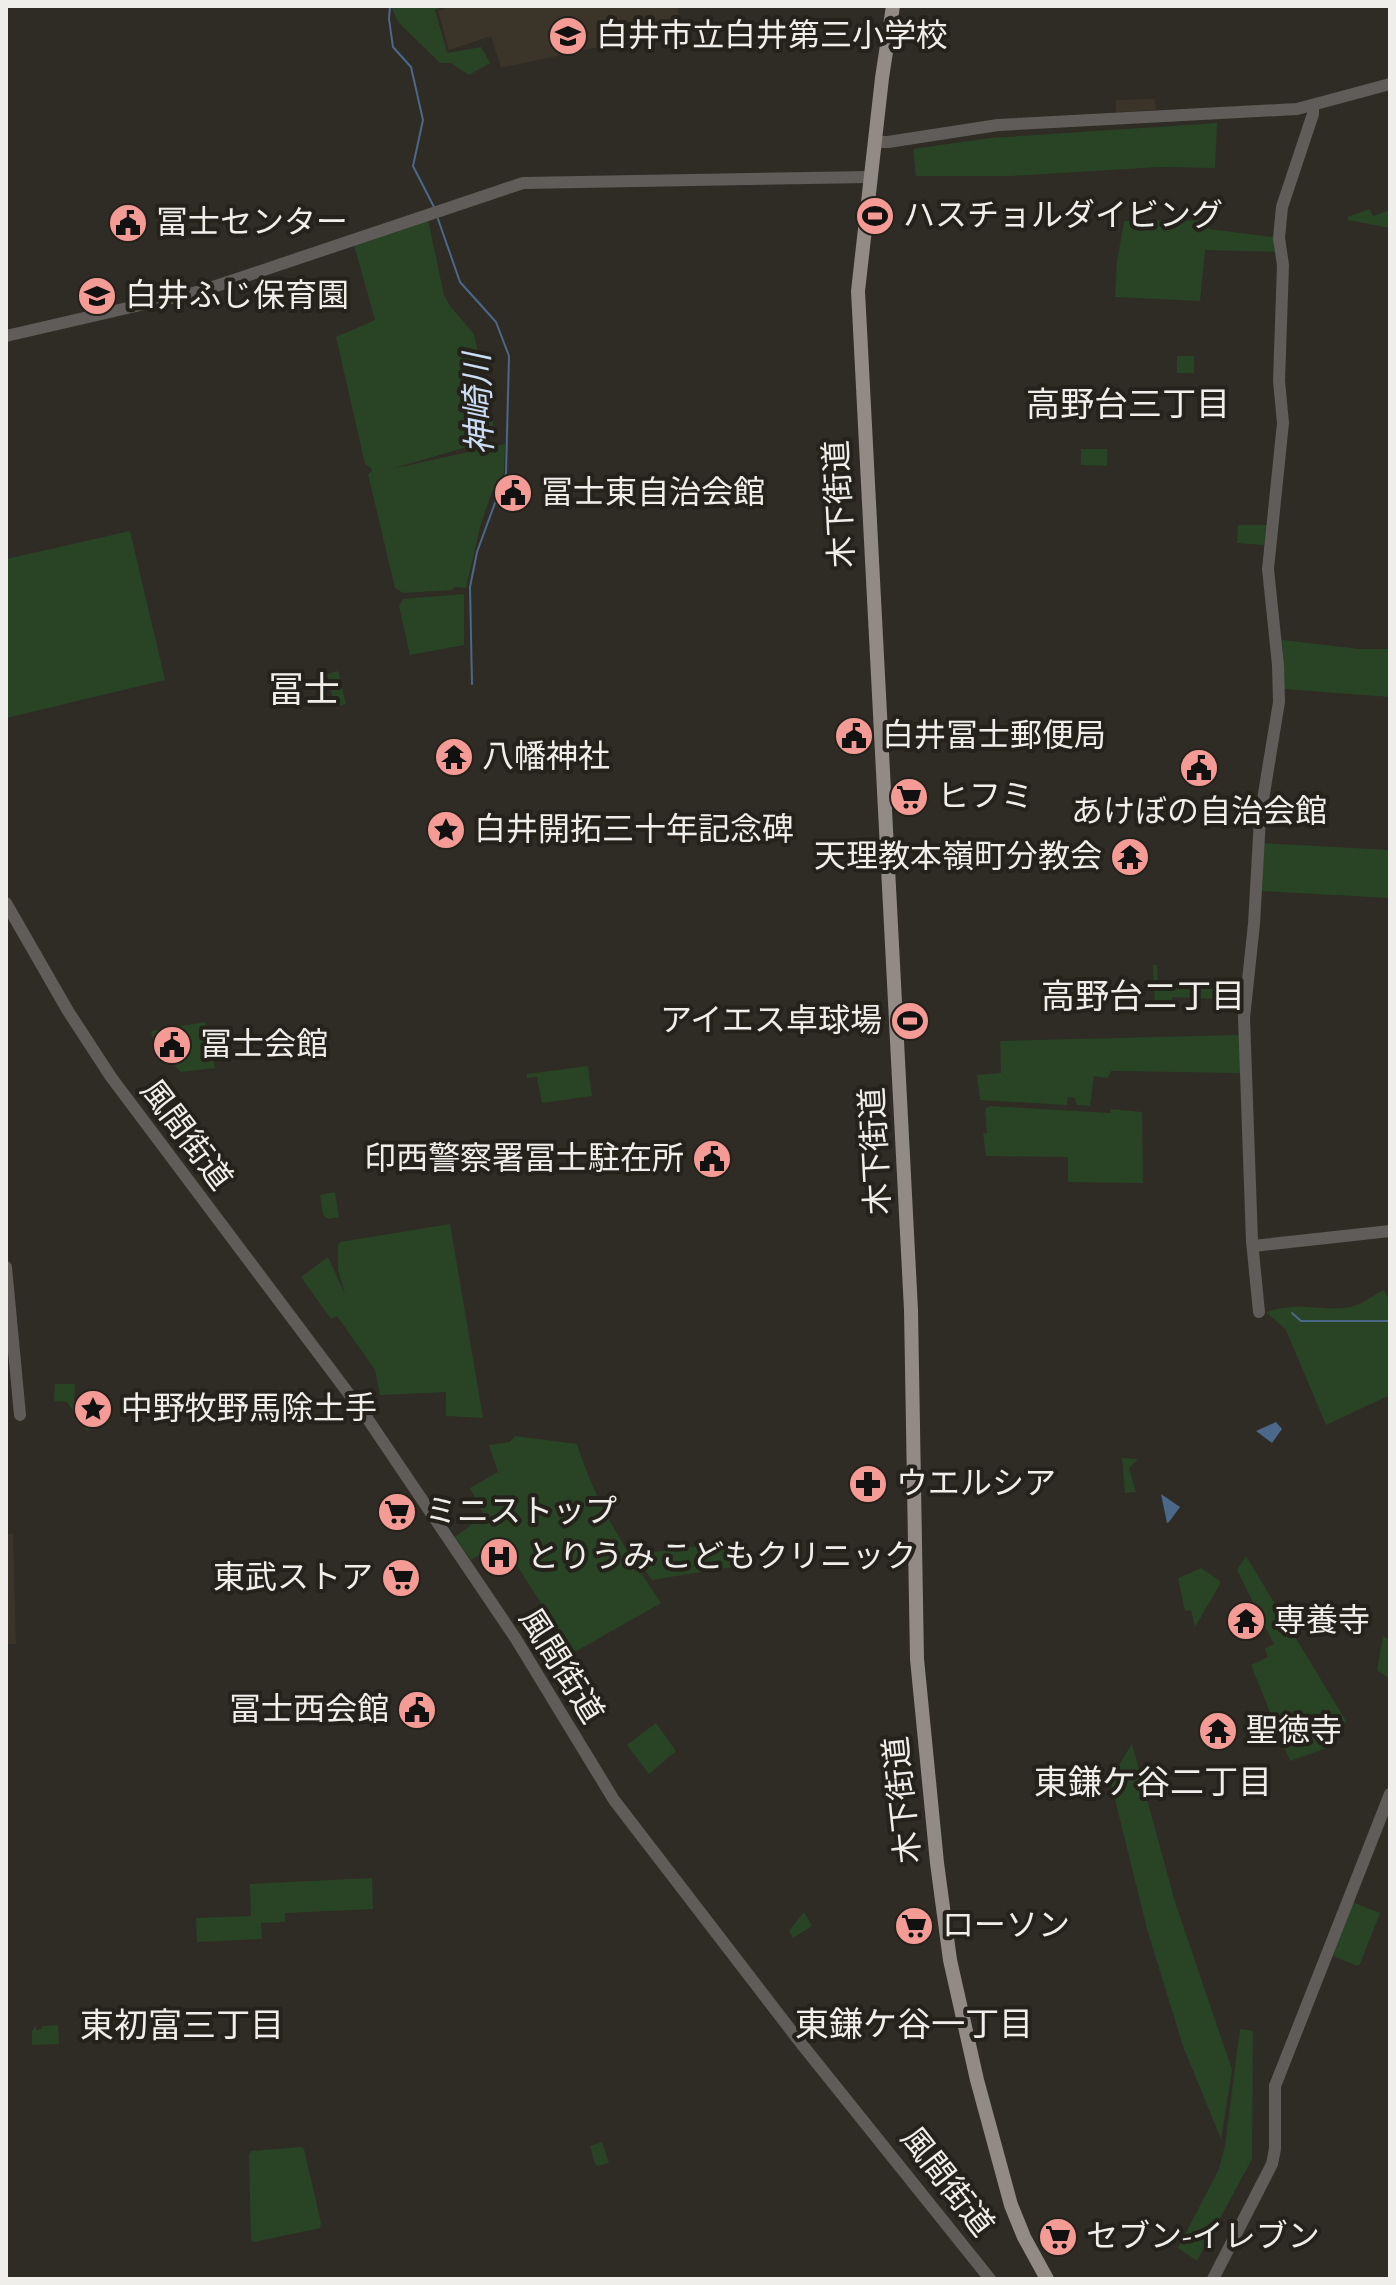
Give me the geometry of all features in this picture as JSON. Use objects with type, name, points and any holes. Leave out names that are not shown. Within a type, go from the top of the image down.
[{"type":"main road","name":"木下街道","points":[[893,6],[858,291],[911,1310],[915,1613],[920,1703],[937,1863],[955,1988],[1011,2205],[1047,2279]]},
{"type":"street","points":[[874,142],[998,125],[1313,106],[1390,84]]},
{"type":"street","points":[[1259,1312],[1253,1246],[1244,1018],[1254,924],[1260,818],[1279,702],[1268,569],[1283,423],[1279,381],[1283,265],[1279,238],[1282,207],[1313,106]]},
{"type":"street","points":[[6,336],[201,291],[523,183],[870,177]]},
{"type":"street","name":"風間街道","points":[[7,905],[68,1011],[111,1077],[396,1460],[516,1639],[614,1800],[776,2012],[990,2279]]},
{"type":"street","points":[[1253,1246],[1390,1231]]},
{"type":"street","points":[[6,1267],[20,1415]]},
{"type":"street","points":[[1213,2279],[1272,2164],[1275,2149],[1275,2086],[1390,1794]]},
{"type":"shaded area","name":"白井市立白井第三小学校","points":[[451,6],[677,6],[681,29],[501,68],[491,36],[449,50],[438,11]]},
{"type":"shaded area","points":[[1155,99],[1156,110],[1116,112],[1116,100]]},
{"type":"shaded area","points":[[6,1534],[13,1534],[16,1644],[6,1644]]},
{"type":"green space","points":[[391,6],[444,6],[435,10],[447,53],[481,47],[490,63],[469,75],[451,63],[440,63],[398,22]]},
{"type":"green space","points":[[1217,123],[1215,168],[1160,167],[1011,176],[916,176],[913,149],[990,138]]},
{"type":"green space","points":[[1370,209],[1373,216],[1390,210],[1390,228],[1348,220],[1347,217]]},
{"type":"green space","points":[[428,220],[444,295],[474,334],[494,428],[478,444],[391,469],[505,444],[504,473],[491,494],[480,527],[466,588],[403,593],[395,588],[368,474],[372,471],[365,464],[336,337],[375,320],[354,245]]},
{"type":"green space","points":[[1210,220],[1209,229],[1273,237],[1278,252],[1205,250],[1200,301],[1115,297],[1124,221]]},
{"type":"green space","points":[[1177,356],[1194,356],[1194,373],[1177,373]]},
{"type":"green space","points":[[1081,449],[1107,449],[1107,466],[1081,465]]},
{"type":"green space","points":[[1238,525],[1267,525],[1264,545],[1237,543]]},
{"type":"green space","points":[[130,531],[165,680],[6,718],[6,559]]},
{"type":"green space","points":[[464,594],[464,645],[410,655],[399,606],[403,599]]},
{"type":"green space","points":[[1282,640],[1360,649],[1390,649],[1390,697],[1284,689]]},
{"type":"green space","points":[[338,671],[346,704],[335,707],[327,674]]},
{"type":"green space","points":[[1263,843],[1390,850],[1390,898],[1260,891]]},
{"type":"green space","points":[[1153,965],[1157,965],[1158,983],[1242,988],[1241,1000],[1172,997],[1171,1011],[1167,1005],[1162,1005],[1159,1011],[1155,1010]]},
{"type":"green space","points":[[205,1022],[215,1068],[180,1072],[151,1034],[152,1031]]},
{"type":"green space","points":[[1238,1035],[1241,1073],[1111,1071],[1108,1078],[1094,1076],[1090,1106],[1077,1105],[1075,1098],[1068,1097],[1067,1105],[980,1100],[977,1075],[1001,1073],[1000,1041]]},
{"type":"green space","points":[[588,1066],[592,1096],[542,1103],[537,1077],[527,1078],[527,1074]]},
{"type":"green space","points":[[990,1106],[1142,1112],[1143,1183],[1068,1182],[1068,1157],[986,1156],[983,1133],[987,1133],[985,1109]]},
{"type":"green space","points":[[335,1192],[339,1217],[328,1219],[323,1215],[320,1195]]},
{"type":"green space","points":[[450,1224],[483,1418],[446,1416],[446,1392],[380,1395],[375,1370],[337,1316],[331,1319],[301,1277],[328,1257],[345,1294],[338,1270],[340,1242]]},
{"type":"green space","points":[[1384,1290],[1390,1302],[1390,1395],[1326,1425],[1286,1330],[1266,1312],[1296,1307],[1349,1307]]},
{"type":"green space","points":[[55,1384],[75,1384],[74,1402],[82,1412],[112,1413],[87,1431],[67,1402],[54,1401]]},
{"type":"green space","points":[[515,1436],[577,1444],[613,1526],[661,1603],[573,1653],[502,1542],[471,1560],[455,1537],[484,1515],[470,1488],[498,1472],[489,1445],[510,1442]]},
{"type":"green space","points":[[1122,1458],[1138,1459],[1129,1468],[1136,1492],[1125,1493]]},
{"type":"green space","points":[[735,1541],[739,1561],[744,1560],[745,1565],[652,1580],[634,1555]]},
{"type":"green space","points":[[1246,1556],[1346,1721],[1327,1748],[1290,1761],[1251,1665],[1268,1657],[1265,1649],[1274,1644],[1237,1570]]},
{"type":"green space","points":[[1201,1568],[1220,1584],[1195,1627],[1191,1610],[1185,1611],[1178,1578]]},
{"type":"green space","points":[[1383,1636],[1390,1640],[1390,1679],[1377,1670]]},
{"type":"green space","points":[[656,1723],[676,1751],[649,1774],[627,1745]]},
{"type":"green space","points":[[1132,1744],[1175,1902],[1232,2070],[1221,2139],[1183,2046],[1147,1929],[1110,1779]]},
{"type":"green space","points":[[372,1878],[373,1909],[285,1913],[285,1922],[261,1923],[262,1939],[197,1942],[196,1918],[251,1916],[250,1884]]},
{"type":"green space","points":[[1352,1902],[1380,1913],[1357,1966],[1333,1956]]},
{"type":"green space","points":[[804,1912],[812,1926],[793,1938],[789,1931]]},
{"type":"green space","points":[[58,2025],[59,2044],[32,2045],[32,2031],[36,2026],[36,2030],[42,2029],[42,2026]]},
{"type":"green space","points":[[1240,2029],[1253,2031],[1252,2159],[1197,2261],[1178,2248],[1219,2169]]},
{"type":"green space","points":[[602,2142],[609,2163],[598,2166],[590,2146]]},
{"type":"green space","points":[[304,2149],[320,2228],[254,2242],[251,2240],[249,2155],[251,2151]]},
{"type":"water","points":[[1276,1422],[1282,1429],[1272,1443],[1256,1431]]},
{"type":"water","points":[[1161,1494],[1180,1507],[1167,1523]]},
{"type":"waterway","name":"神崎川","points":[[390,6],[393,47],[411,67],[423,120],[413,166],[435,209]]},
{"type":"waterway","name":"神崎川","points":[[438,219],[460,282],[496,322],[509,356],[506,473],[477,552],[470,587],[472,684]]},
{"type":"waterway","points":[[1292,1313],[1301,1321],[1390,1321]]},
{"type":"place","name":"白井市立白井第三小学校","points":[[568,36]]},
{"type":"place","name":"ハスチョルダイビング","points":[[875,216]]},
{"type":"place","name":"冨士センター","points":[[128,223]]},
{"type":"place","name":"白井ふじ保育園","points":[[97,296]]},
{"type":"place","name":"冨士東自治会館","points":[[513,493]]},
{"type":"place","name":"白井冨士郵便局","points":[[854,736]]},
{"type":"place","name":"八幡神社","points":[[454,757]]},
{"type":"place","name":"あけぼの自治会館","points":[[1199,768]]},
{"type":"place","name":"ヒフミ","points":[[909,797]]},
{"type":"place","name":"白井開拓三十年記念碑","points":[[446,830]]},
{"type":"place","name":"天理教本嶺町分教会","points":[[1130,857]]},
{"type":"place","name":"アイエス卓球場","points":[[910,1021]]},
{"type":"place","name":"冨士会館","points":[[172,1045]]},
{"type":"place","name":"印西警察署冨士駐在所","points":[[712,1159]]},
{"type":"place","name":"中野牧野馬除土手","points":[[93,1409]]},
{"type":"place","name":"ウエルシア","points":[[868,1484]]},
{"type":"place","name":"ミニストップ","points":[[397,1512]]},
{"type":"place","name":"とりうみ こどもクリニック","points":[[499,1557]]},
{"type":"place","name":"東武ストア","points":[[401,1578]]},
{"type":"place","name":"専養寺","points":[[1246,1621]]},
{"type":"place","name":"冨士西会館","points":[[417,1710]]},
{"type":"place","name":"聖徳寺","points":[[1218,1731]]},
{"type":"place","name":"ローソン","points":[[914,1926]]},
{"type":"place","name":"セブン-イレブン","points":[[1058,2237]]},
{"type":"district","name":"高野台三丁目","points":[[1128,406]]},
{"type":"district","name":"冨士","points":[[304,691]]},
{"type":"district","name":"高野台二丁目","points":[[1143,998]]},
{"type":"district","name":"東鎌ケ谷二丁目","points":[[1153,1784]]},
{"type":"district","name":"東鎌ケ谷一丁目","points":[[914,2026]]},
{"type":"district","name":"東初富三丁目","points":[[182,2027]]}]
